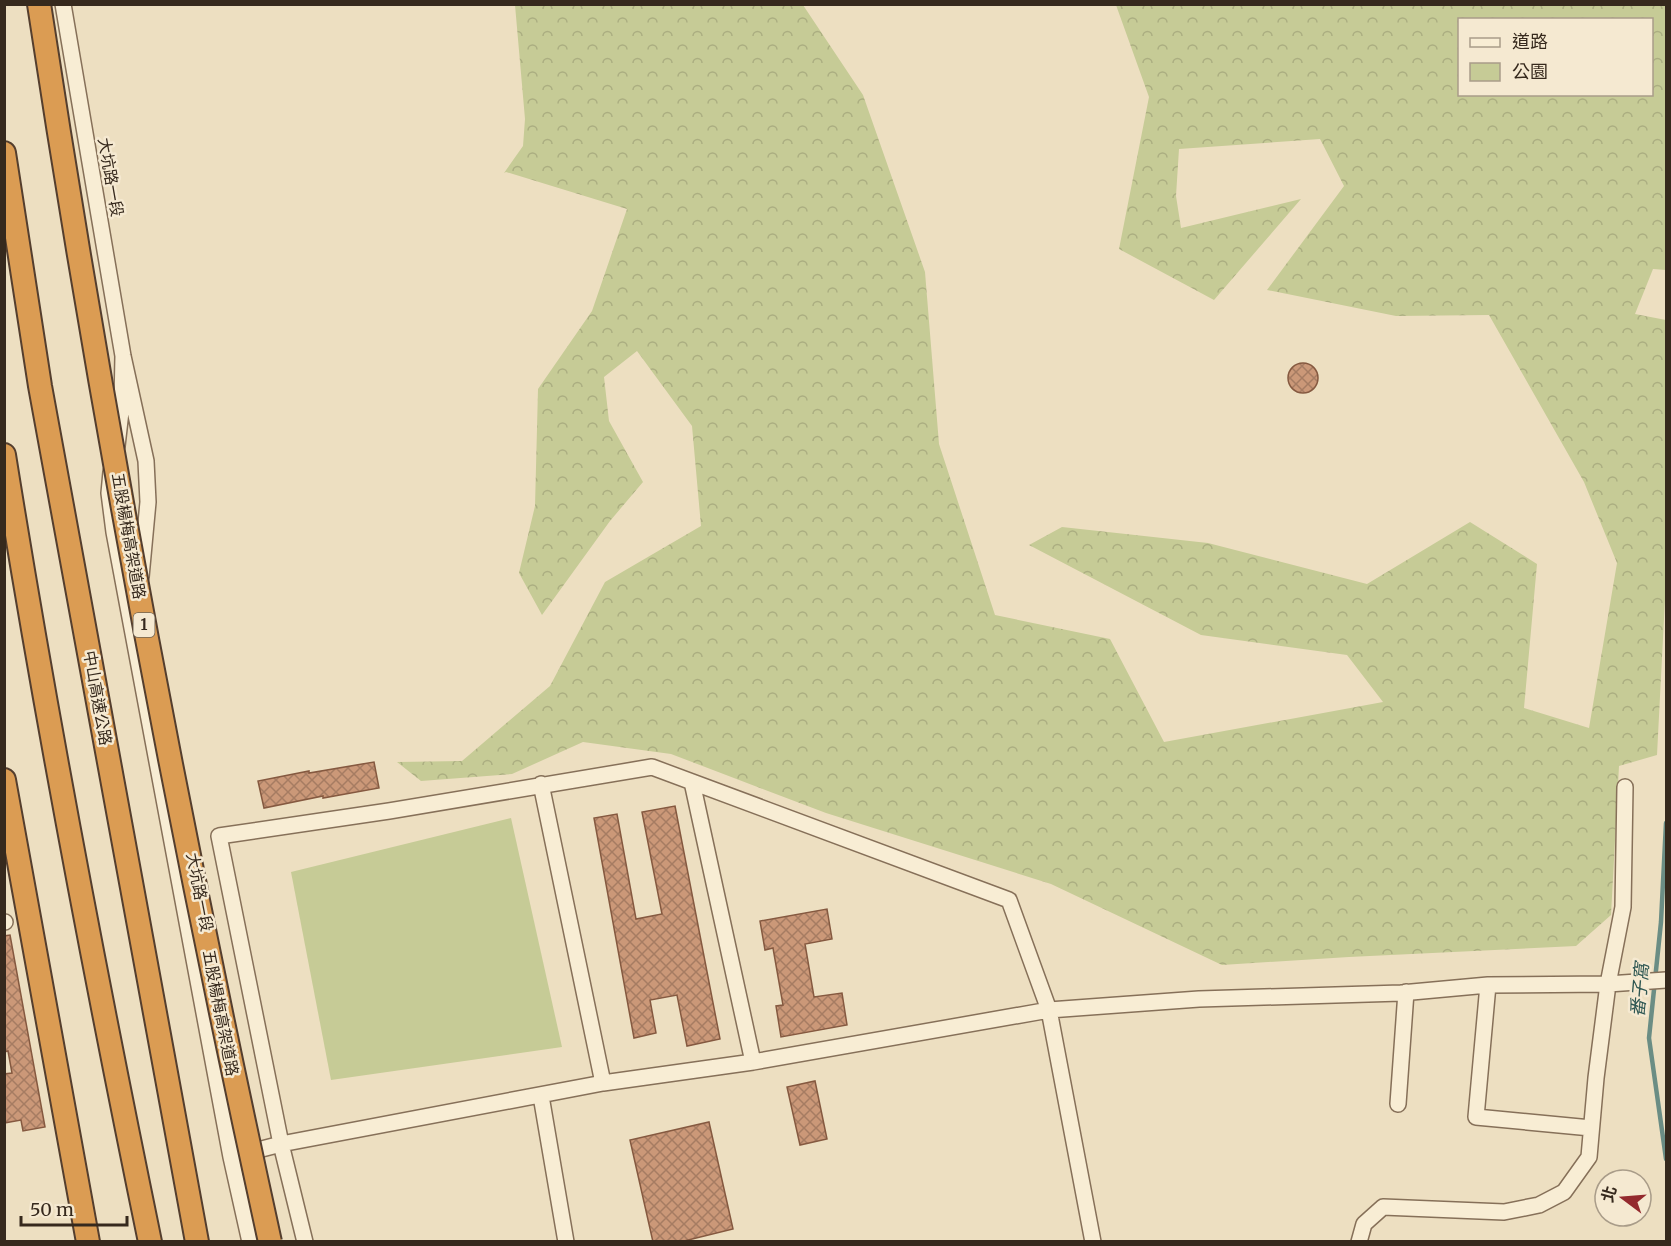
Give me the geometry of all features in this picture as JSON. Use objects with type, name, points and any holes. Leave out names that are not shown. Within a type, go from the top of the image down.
[{"type":"highway","name":"五股楊梅高架道路","points":[[39,4],[60,141],[147,641],[235,1080],[270,1242]]},
{"type":"highway","name":"中山高速公路","points":[[4,153],[40,386],[197,1242]]},
{"type":"highway","points":[[4,455],[111,1053],[150,1242]]},
{"type":"highway","points":[[4,780],[88,1242]]},
{"type":"street","name":"大坑路一段","points":[[63,4],[123,356],[146,461],[148,502],[137,621],[137,655]]},
{"type":"street","name":"大坑路一段","points":[[123,356],[122,403],[109,493],[231,1157],[250,1242]]},
{"type":"street","points":[[305,1242],[281,1144],[219,836],[389,811],[652,767],[1009,900],[1049,1010],[1092,1242]]},
{"type":"street","points":[[692,782],[753,1062]]},
{"type":"street","points":[[541,784],[603,1083]]},
{"type":"street","points":[[1359,1242],[1364,1224],[1383,1207],[1504,1212],[1539,1204],[1564,1192],[1589,1157],[1608,984],[1623,907],[1625,787]]},
{"type":"street","points":[[231,1157],[281,1144],[603,1083],[753,1062],[1049,1010],[1199,999],[1406,992],[1488,985],[1608,984],[1664,980]]},
{"type":"street","points":[[1488,985],[1476,1117],[1591,1128]]},
{"type":"street","points":[[1398,1104],[1406,992]]},
{"type":"street","points":[[541,1096],[566,1242]]},
{"type":"green space","points":[[515,5],[803,5],[863,95],[925,272],[939,444],[995,615],[1110,639],[1164,742],[1383,702],[1347,655],[1201,635],[1029,545],[1062,527],[1208,543],[1367,584],[1470,522],[1537,564],[1524,708],[1589,728],[1617,563],[1584,482],[1489,315],[1396,316],[1267,290],[1344,186],[1320,139],[1179,149],[1176,196],[1181,228],[1301,199],[1214,300],[1119,249],[1149,97],[1116,5],[1666,5],[1666,270],[1653,269],[1635,314],[1666,320],[1666,580],[1657,755],[1619,766],[1611,915],[1576,946],[1222,965],[1051,884],[826,813],[671,754],[583,742],[512,774],[421,781],[397,762],[462,761],[550,686],[605,582],[701,526],[692,426],[637,351],[604,377],[609,421],[643,482],[610,521],[542,615],[519,573],[535,506],[538,389],[592,311],[627,209],[504,173],[523,146],[525,119]]},
{"type":"green space","points":[[511,818],[562,1047],[331,1080],[291,872]]},
{"type":"building","points":[[1303,363],[1314,367],[1318,378],[1314,389],[1303,393],[1292,389],[1288,378],[1292,367]]},
{"type":"building","points":[[374,762],[379,788],[264,808],[258,781]]},
{"type":"building","points":[[675,806],[720,1039],[687,1046],[677,995],[650,1000],[656,1033],[634,1038],[594,818],[617,814],[636,919],[662,914],[642,812]]},
{"type":"building","points":[[827,909],[832,939],[805,944],[814,997],[842,993],[847,1025],[781,1037],[776,1006],[783,1005],[773,948],[765,950],[760,921]]},
{"type":"building","points":[[10,935],[45,1127],[23,1131],[21,1120],[4,1123],[4,1074],[12,1073],[8,1051],[4,1052],[4,936]]},
{"type":"building","points":[[815,1081],[827,1139],[800,1145],[787,1087]]},
{"type":"building","points":[[709,1122],[733,1229],[680,1242],[653,1242],[630,1140]]},
{"type":"waterway","name":"番子窩","points":[[1666,823],[1661,922],[1649,1038],[1666,1159]]}]
